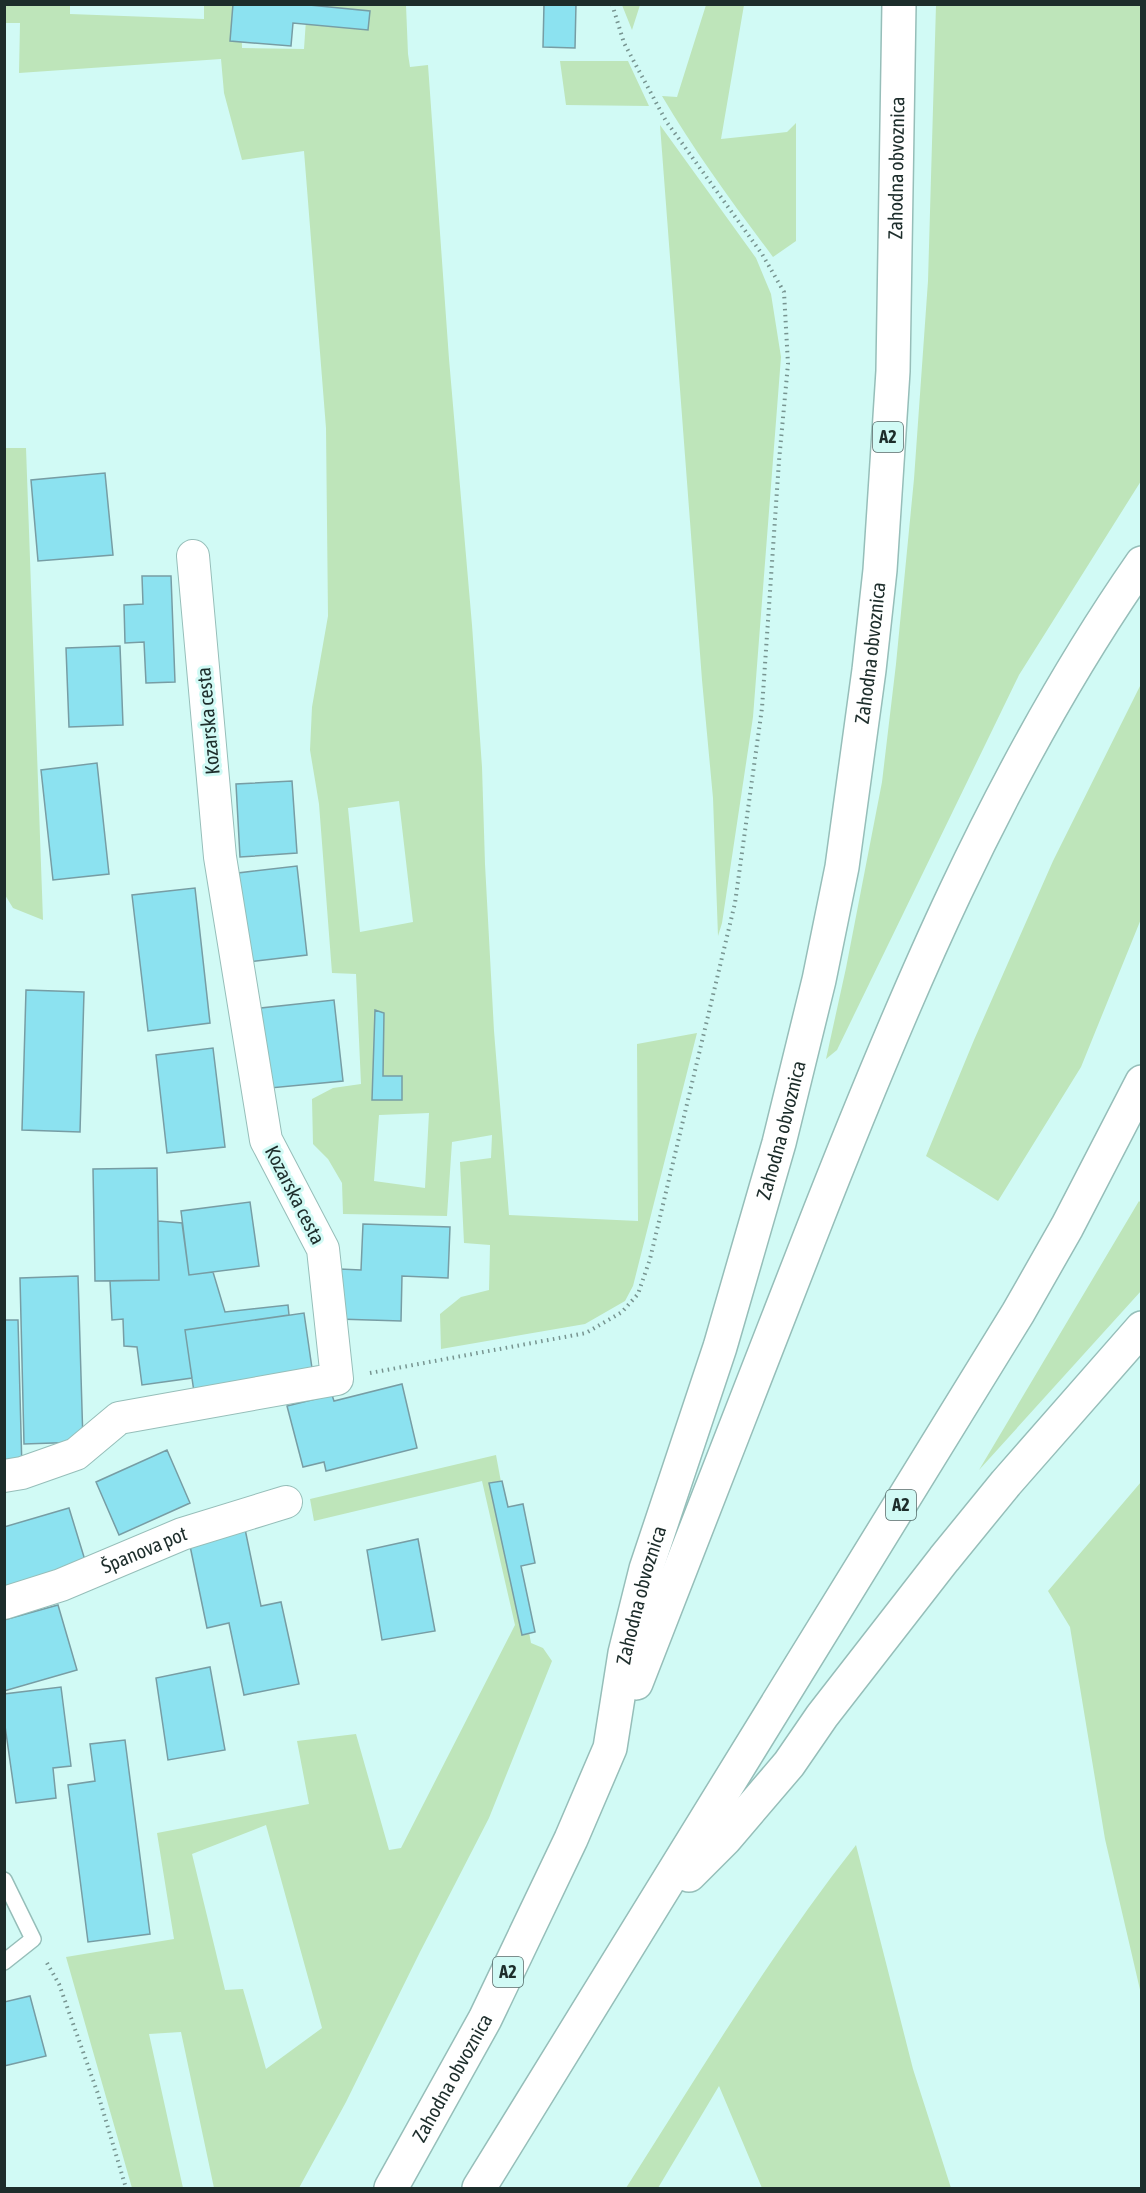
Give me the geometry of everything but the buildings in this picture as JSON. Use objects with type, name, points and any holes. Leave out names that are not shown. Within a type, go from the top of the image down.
[{"type":"highway","name":"Zahodna obvoznica","points":[[391,2188],[485,2019],[571,1839],[610,1748],[625,1653],[646,1569],[720,1347],[778,1143],[819,980],[842,867],[869,670],[883,523],[893,371],[899,4]]},
{"type":"highway","points":[[610,1748],[870,1086],[941,923],[1032,743],[1083,654],[1142,564]]},
{"type":"highway","name":"A2","points":[[479,2188],[1018,1313],[1067,1227],[1142,1082]]},
{"type":"highway","points":[[646,1920],[725,1839],[789,1764],[822,1716],[944,1559],[1142,1328]]},
{"type":"street","name":"Kozarska cesta","points":[[193,556],[220,856],[266,1140],[323,1248],[337,1379]]},
{"type":"street","points":[[4,1476],[22,1473],[76,1454],[119,1418],[337,1379]]},
{"type":"street","name":"Španova pot","points":[[4,1604],[61,1585],[182,1534],[286,1502]]},
{"type":"lane","points":[[4,1880],[33,1939],[4,1962]]},
{"type":"path","points":[[337,1379],[586,1333],[622,1312],[638,1294],[650,1259],[735,903],[762,708],[788,364],[784,292],[762,254],[666,121],[624,43],[612,4]]},
{"type":"path","points":[[33,1939],[59,1984],[98,2094],[126,2188]]},
{"type":"green space","points":[[4,5],[70,5],[70,14],[204,19],[204,5],[241,5],[242,48],[304,49],[307,5],[406,5],[410,67],[428,65],[449,359],[472,625],[482,767],[494,1031],[509,1215],[638,1221],[637,1044],[697,1033],[633,1286],[625,1301],[585,1324],[441,1349],[440,1314],[461,1297],[489,1290],[490,1245],[464,1243],[460,1162],[491,1158],[492,1135],[452,1142],[447,1216],[343,1214],[342,1183],[328,1159],[313,1144],[312,1099],[333,1088],[361,1084],[356,974],[332,973],[319,804],[310,750],[312,707],[328,616],[326,428],[304,151],[242,160],[224,93],[221,59],[19,73],[20,23],[5,23]],"holes":[[[399,801],[413,922],[360,932],[348,808]],[[429,1113],[425,1188],[374,1181],[379,1115]]]},
{"type":"green space","points":[[622,5],[640,5],[632,30]]},
{"type":"green space","points":[[706,5],[744,5],[721,139],[787,132],[796,123],[796,241],[773,257],[701,158],[662,96],[677,97]]},
{"type":"green space","points":[[936,5],[1141,5],[1141,481],[1019,675],[837,1050],[826,1059],[882,782],[896,664],[914,479],[928,281]]},
{"type":"green space","points":[[560,61],[628,61],[649,106],[566,105]]},
{"type":"green space","points":[[660,125],[756,258],[771,294],[781,357],[753,717],[722,923],[718,936],[713,798]]},
{"type":"green space","points":[[4,448],[26,448],[43,920],[13,908],[5,895]]},
{"type":"green space","points":[[1141,684],[1141,919],[1081,1067],[998,1201],[926,1156],[1053,861]]},
{"type":"green space","points":[[1139,1201],[1142,1204],[1141,1291],[979,1470]]},
{"type":"green space","points":[[496,1455],[531,1643],[543,1648],[552,1661],[489,1818],[346,2102],[299,2188],[214,2188],[181,2032],[149,2034],[183,2188],[132,2188],[66,1957],[174,1939],[157,1833],[309,1804],[297,1741],[356,1734],[389,1850],[401,1848],[515,1625],[482,1481],[314,1521],[310,1499]],"holes":[[[266,1825],[322,2028],[266,2069],[243,1989],[225,1990],[192,1854]]]},
{"type":"green space","points":[[1141,1482],[1141,1994],[1105,1839],[1070,1627],[1048,1591]]},
{"type":"green space","points":[[856,1845],[913,2069],[951,2188],[762,2188],[719,2086],[658,2188],[626,2188],[765,1970]]}]
